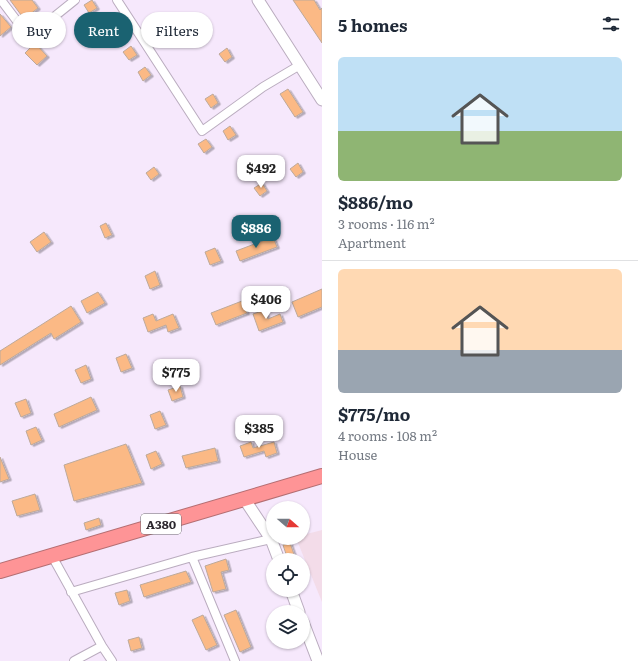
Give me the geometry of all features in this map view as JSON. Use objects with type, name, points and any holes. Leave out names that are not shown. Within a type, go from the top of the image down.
[{"type":"highway","name":"A380","points":[[0,571],[245,500],[322,476]]},
{"type":"street","points":[[1,0],[28,37],[75,0]]},
{"type":"street","points":[[117,0],[202,131],[262,87],[300,65]]},
{"type":"street","points":[[258,0],[321,97]]},
{"type":"street","points":[[245,500],[266,532]]},
{"type":"street","points":[[71,592],[192,557],[266,540]]},
{"type":"street","points":[[52,556],[71,592],[112,661]]},
{"type":"street","points":[[192,557],[235,661]]},
{"type":"street","points":[[310,640],[318,661]]},
{"type":"street","points":[[74,661],[102,646]]},
{"type":"shaded area","points":[[322,530],[322,602],[310,572],[310,553],[302,553],[299,545],[310,545],[310,533]]},
{"type":"building","points":[[10,0],[32,0],[38,8],[33,12],[19,12]]},
{"type":"building","points":[[92,0],[97,8],[88,12],[84,5]]},
{"type":"building","points":[[293,0],[314,0],[320,10],[322,8],[322,43]]},
{"type":"building","points":[[0,14],[11,27],[0,36]]},
{"type":"building","points":[[30,48],[40,48],[47,56],[37,65],[25,53]]},
{"type":"building","points":[[128,48],[132,48],[137,55],[129,60],[123,52]]},
{"type":"building","points":[[227,48],[232,57],[225,62],[219,54]]},
{"type":"building","points":[[145,67],[151,75],[143,81],[138,72]]},
{"type":"building","points":[[288,89],[303,112],[295,117],[280,94]]},
{"type":"building","points":[[213,94],[218,103],[211,108],[205,99]]},
{"type":"building","points":[[230,126],[236,135],[228,140],[223,131]]},
{"type":"building","points":[[206,139],[212,147],[204,153],[198,144]]},
{"type":"building","points":[[298,163],[303,172],[296,177],[290,169]]},
{"type":"building","points":[[154,167],[159,174],[151,180],[146,173]]},
{"type":"building","points":[[262,183],[267,191],[260,196],[254,188]]},
{"type":"building","points":[[106,223],[112,235],[105,238],[100,226]]},
{"type":"building","points":[[44,232],[51,242],[37,252],[30,242]]},
{"type":"building","points":[[273,237],[277,247],[240,261],[236,251]]},
{"type":"building","points":[[215,248],[221,261],[210,265],[205,252]]},
{"type":"building","points":[[155,271],[160,285],[150,289],[145,276]]},
{"type":"building","points":[[322,289],[322,307],[298,317],[292,302]]},
{"type":"building","points":[[98,292],[105,303],[87,313],[81,301]]},
{"type":"building","points":[[242,301],[247,313],[216,325],[211,313]]},
{"type":"building","points":[[71,306],[81,322],[54,339],[51,333],[0,365],[0,351]]},
{"type":"building","points":[[265,310],[268,319],[280,314],[283,322],[259,331],[253,314]]},
{"type":"building","points":[[153,314],[156,321],[173,314],[179,328],[168,332],[166,325],[148,332],[143,318]]},
{"type":"building","points":[[126,354],[132,368],[121,372],[116,358]]},
{"type":"building","points":[[86,365],[91,379],[81,383],[75,370]]},
{"type":"building","points":[[180,386],[183,397],[172,401],[168,390]]},
{"type":"building","points":[[91,397],[97,410],[59,427],[54,414]]},
{"type":"building","points":[[26,399],[31,413],[21,417],[15,403]]},
{"type":"building","points":[[160,411],[166,425],[155,429],[150,415]]},
{"type":"building","points":[[36,427],[42,440],[31,445],[26,431]]},
{"type":"building","points":[[251,442],[253,448],[274,442],[277,453],[266,457],[264,451],[244,457],[240,446]]},
{"type":"building","points":[[126,444],[142,483],[74,501],[64,465]]},
{"type":"building","points":[[215,448],[218,461],[186,468],[182,456]]},
{"type":"building","points":[[156,451],[162,464],[151,469],[146,455]]},
{"type":"building","points":[[0,457],[9,479],[0,482]]},
{"type":"building","points":[[35,494],[40,510],[17,516],[12,501]]},
{"type":"building","points":[[99,518],[101,525],[86,530],[84,523]]},
{"type":"building","points":[[283,545],[291,545],[294,553],[286,553]]},
{"type":"building","points":[[226,559],[229,570],[221,572],[226,589],[213,592],[205,566]]},
{"type":"building","points":[[186,571],[191,582],[144,597],[140,585]]},
{"type":"building","points":[[127,590],[130,601],[119,605],[115,593]]},
{"type":"building","points":[[236,610],[251,647],[240,652],[224,615]]},
{"type":"building","points":[[203,615],[217,645],[206,650],[192,620]]},
{"type":"building","points":[[139,637],[142,648],[131,651],[128,640]]}]
